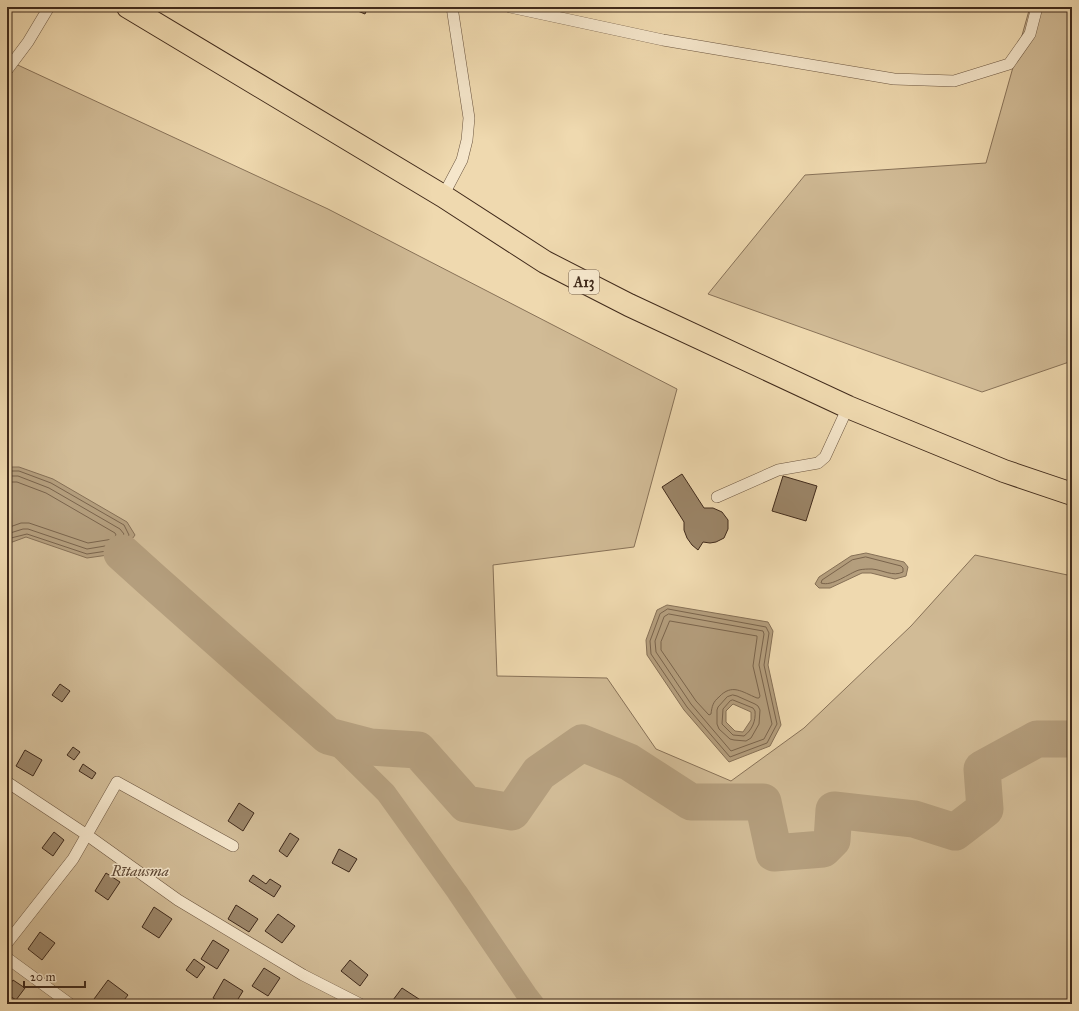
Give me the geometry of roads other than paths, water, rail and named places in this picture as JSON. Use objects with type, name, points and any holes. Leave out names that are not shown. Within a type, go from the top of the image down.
[{"type":"main road","name":"A13","points":[[128,7],[443,196],[545,262],[629,305],[848,407],[1004,471],[1072,494]]},
{"type":"lane","points":[[7,70],[28,42],[49,7]]},
{"type":"lane","points":[[443,196],[462,160],[467,140],[469,118],[452,7]]},
{"type":"lane","points":[[510,7],[663,40],[894,79],[954,80],[1009,64],[1030,34],[1037,7]]},
{"type":"lane","points":[[717,497],[778,470],[818,463],[825,457],[848,407]]},
{"type":"lane","points":[[7,782],[87,835],[178,900],[303,975],[360,1004]]},
{"type":"lane","points":[[7,943],[73,859],[117,782],[233,846]]},
{"type":"lane","points":[[7,958],[70,1004]]},
{"type":"water","points":[[7,467],[19,467],[53,479],[127,522],[135,535],[122,553],[87,558],[26,537],[7,544]]},
{"type":"water","points":[[866,553],[904,562],[908,567],[906,576],[895,579],[871,573],[862,573],[830,588],[819,588],[815,584],[819,577],[851,556]]},
{"type":"water","points":[[667,605],[768,622],[773,631],[768,665],[781,725],[770,746],[729,762],[684,710],[647,655],[646,640],[657,610]],"holes":[[[733,704],[751,712],[751,720],[743,732],[735,731],[726,722],[726,711]]]},
{"type":"waterway","points":[[122,553],[328,736],[370,747],[418,750],[466,804],[512,812],[539,773],[582,743],[629,762],[691,802],[763,802],[774,853],[823,849],[832,840],[834,810],[914,819],[955,832],[985,809],[982,769],[1037,739],[1072,739]]},
{"type":"waterway","points":[[328,736],[386,793],[457,892],[534,1004]]},
{"type":"park label","name":"Rītausma","points":[[140,871]]}]
